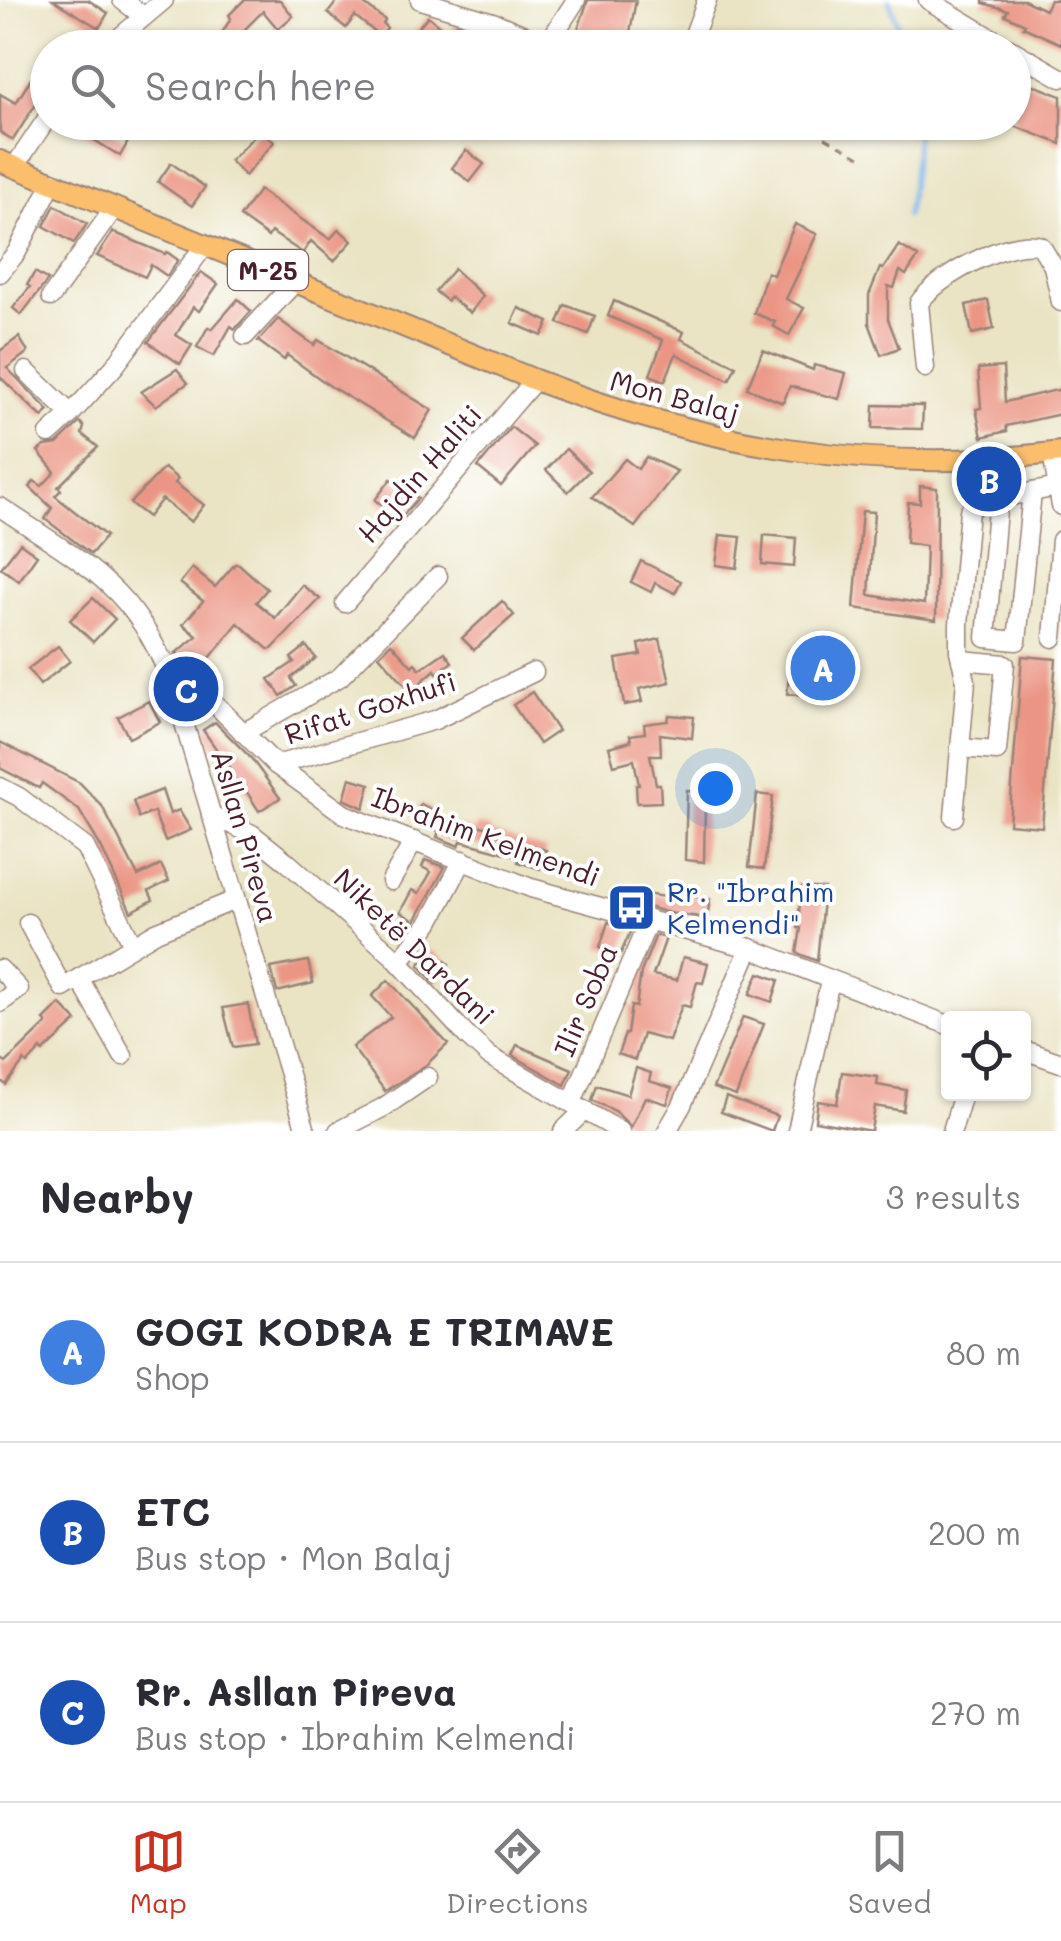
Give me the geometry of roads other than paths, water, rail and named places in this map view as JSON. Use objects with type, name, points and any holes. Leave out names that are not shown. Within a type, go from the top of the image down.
[{"type":"main road","name":"Mon Balaj","points":[[7,163],[536,380],[590,401],[694,432],[834,457],[978,459],[1056,452]]},
{"type":"street","points":[[122,0],[143,16]]},
{"type":"street","points":[[127,30],[164,0]]},
{"type":"street","points":[[420,0],[511,30]]},
{"type":"street","points":[[559,30],[576,0]]},
{"type":"street","points":[[696,30],[708,0]]},
{"type":"street","points":[[928,0],[979,30]]},
{"type":"street","points":[[1031,61],[1061,78]]},
{"type":"street","points":[[7,163],[30,137]]},
{"type":"street","points":[[0,273],[17,252],[53,181]]},
{"type":"street","points":[[51,297],[115,207]]},
{"type":"street","points":[[49,434],[114,367],[204,244]]},
{"type":"street","points":[[925,368],[920,303],[950,276],[983,259],[1017,245],[1041,246],[1053,266],[1061,302]]},
{"type":"street","points":[[245,336],[295,282]]},
{"type":"street","points":[[26,371],[71,414]]},
{"type":"street","name":"Hajdin Haliti","points":[[345,602],[536,380]]},
{"type":"street","points":[[1056,452],[1061,506]]},
{"type":"street","points":[[954,816],[966,674],[961,660],[960,594],[969,511],[979,502],[1058,486]]},
{"type":"street","points":[[998,498],[986,638],[1018,641],[1032,492]]},
{"type":"street","name":"Asllan Pireva","points":[[0,507],[119,592],[143,622],[164,659],[306,1131]]},
{"type":"street","points":[[1053,638],[1061,540]]},
{"type":"street","points":[[244,733],[340,677],[438,576]]},
{"type":"street","name":"Ibrahim Kelmendi","points":[[164,659],[276,766],[344,814],[532,888],[750,948],[941,1023]]},
{"type":"street","points":[[960,748],[998,751],[1004,664],[961,660]]},
{"type":"street","name":"Rifat Goxhufi","points":[[276,766],[435,720],[534,672]]},
{"type":"street","points":[[0,788],[19,797],[85,847],[133,945]]},
{"type":"street","name":"Niketë Dardani","points":[[211,815],[252,834],[267,846],[398,962],[489,1056],[620,1131]]},
{"type":"street","points":[[391,881],[414,840]]},
{"type":"street","points":[[398,962],[430,922],[462,860]]},
{"type":"street","points":[[28,923],[63,988],[173,923],[235,900]]},
{"type":"street","name":"Ilir Soba","points":[[579,1106],[649,920]]},
{"type":"street","points":[[668,1131],[704,1058],[750,948]]},
{"type":"street","points":[[0,969],[18,989],[0,1002]]},
{"type":"street","points":[[79,978],[123,1056]]},
{"type":"street","points":[[797,1131],[830,981]]},
{"type":"street","points":[[1031,1052],[1060,1062]]},
{"type":"street","points":[[338,1131],[384,1107],[428,1077]]},
{"type":"street","points":[[952,1131],[961,1101]]},
{"type":"street","points":[[563,1131],[579,1106]]},
{"type":"waterway","points":[[889,0],[900,30]]},
{"type":"waterway","points":[[906,216],[916,140]]},
{"type":"place","name":"ETC","points":[[989,479]]},
{"type":"place","name":"GOGI KODRA E TRIMAVE","points":[[823,668]]},
{"type":"place","name":"Rr. Asllan Pireva","points":[[186,689]]},
{"type":"place","name":"Rr. \"Ibrahim Kelmendi\"","points":[[632,907]]}]
